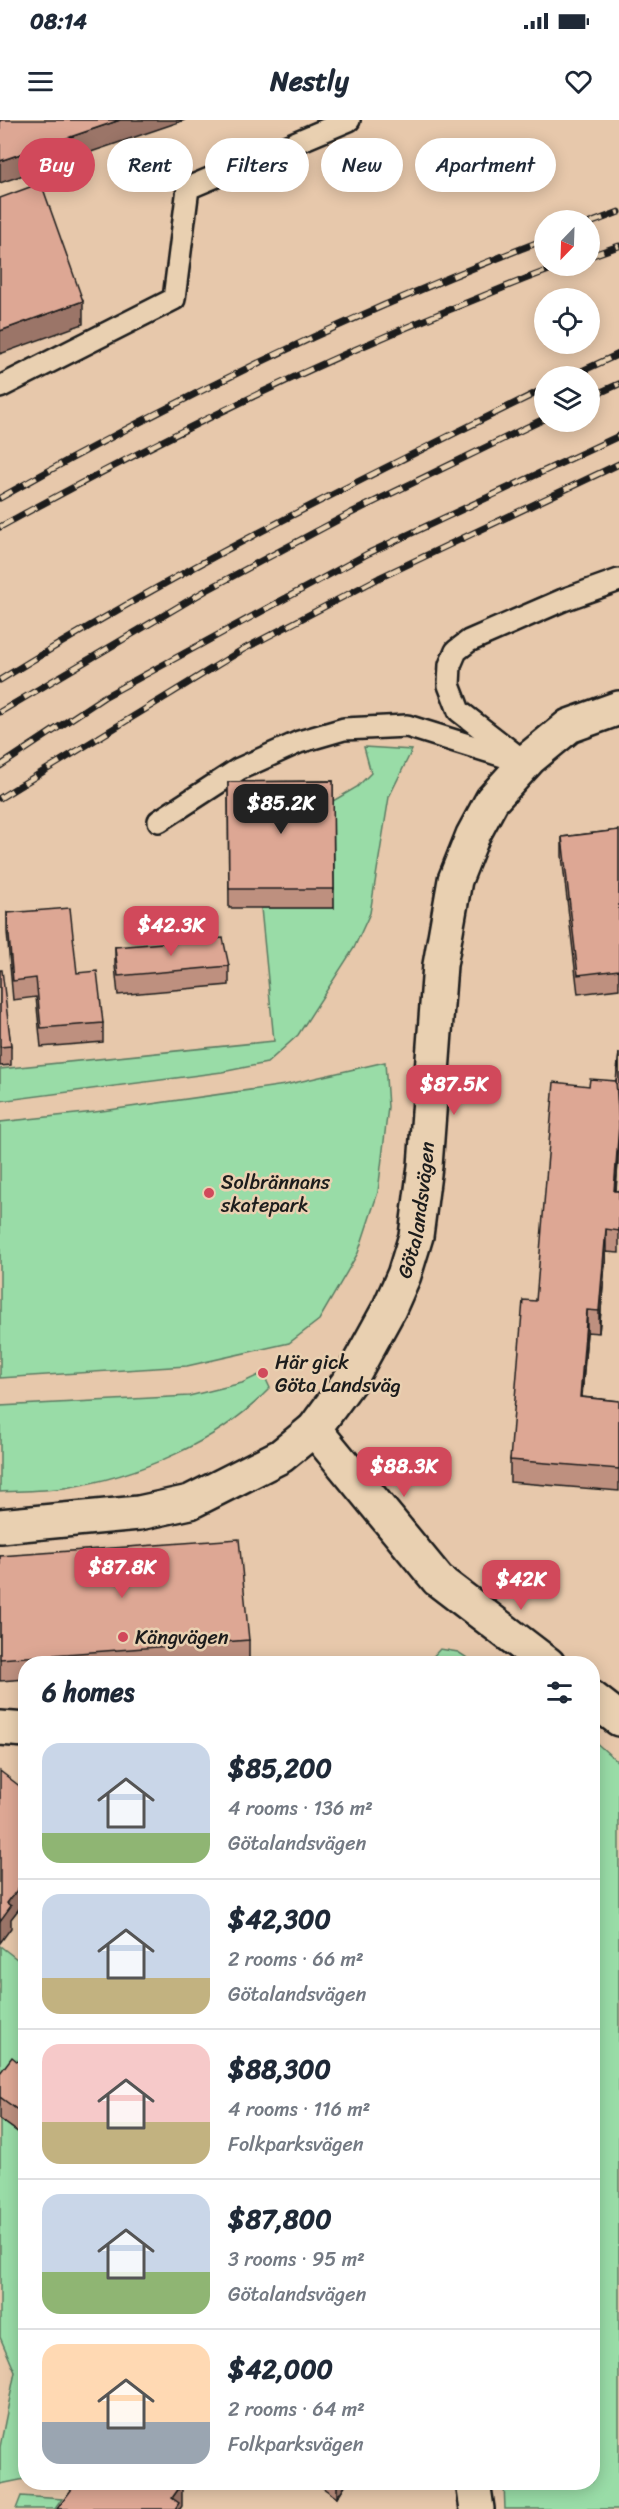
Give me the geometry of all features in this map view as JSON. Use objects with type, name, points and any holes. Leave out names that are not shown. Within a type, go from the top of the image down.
[{"type":"street","name":"Götalandsvägen","points":[[0,1526],[139,1513],[190,1502],[282,1456],[314,1429],[355,1371],[389,1309],[404,1275],[416,1236],[423,1178],[440,965],[455,880],[473,835],[492,800],[526,763],[569,726],[619,708]]},
{"type":"street","points":[[314,1429],[438,1580],[538,1656]]},
{"type":"street","points":[[600,1704],[619,1719]]},
{"type":"street","points":[[0,1728],[18,1729]]},
{"type":"street","points":[[474,2490],[477,2509]]},
{"type":"lane","points":[[0,387],[174,299],[188,188],[349,120]]},
{"type":"lane","points":[[526,763],[459,711],[450,685],[450,665],[456,651],[469,641],[542,609],[619,580]]},
{"type":"lane","points":[[159,821],[240,768],[298,741],[344,729],[408,726],[526,763]]},
{"type":"green space","points":[[364,747],[412,750],[389,797],[370,913],[354,948],[298,1035],[267,1063],[222,1072],[0,1101],[0,1069],[274,1041],[261,908],[334,908],[333,801],[357,787],[371,773]]},
{"type":"green space","points":[[385,1062],[388,1107],[378,1192],[358,1253],[319,1320],[289,1343],[187,1366],[0,1378],[0,1122],[95,1112],[285,1085]]},
{"type":"green space","points":[[263,1373],[270,1388],[250,1407],[227,1425],[175,1454],[148,1466],[92,1483],[56,1489],[0,1492],[0,1406],[189,1396],[242,1383]]},
{"type":"green space","points":[[440,1649],[458,1652],[464,1656],[434,1656]]},
{"type":"green space","points":[[600,1746],[619,1763],[619,2509],[505,2509],[504,2490],[600,2490]]},
{"type":"green space","points":[[0,1946],[18,1960],[18,2080],[0,2096]]},
{"type":"green space","points":[[0,2119],[18,2132],[18,2480],[0,2484],[0,2447],[15,2372],[0,2337]]},
{"type":"green space","points":[[21,2496],[62,2499],[55,2509],[16,2509]]},
{"type":"building","points":[[0,120],[120,120],[67,138],[18,138],[18,155],[0,161]]},
{"type":"building","points":[[18,191],[44,192],[83,301],[0,331],[0,198]]},
{"type":"building","points":[[333,781],[334,889],[229,889],[228,782]]},
{"type":"building","points":[[619,830],[619,970],[578,975],[562,837]]},
{"type":"building","points":[[70,908],[77,973],[97,971],[103,1023],[41,1028],[36,978],[13,981],[7,913]]},
{"type":"building","points":[[223,938],[229,966],[118,976],[115,947]]},
{"type":"building","points":[[0,970],[2,970],[11,1046],[0,1047]]},
{"type":"building","points":[[619,1053],[619,1129],[616,1083]]},
{"type":"building","points":[[590,1079],[616,1081],[619,1125],[614,1191],[619,1191],[619,1231],[606,1229],[599,1311],[587,1310],[580,1397],[619,1401],[619,1469],[510,1460],[523,1300],[536,1301],[554,1082],[589,1086]]},
{"type":"building","name":"Kängvägen","points":[[239,1539],[249,1640],[0,1659],[0,1556]]},
{"type":"building","points":[[0,1771],[18,1785],[18,1889],[7,1903],[11,1906],[0,1921]]},
{"type":"building","points":[[12,2057],[18,2062],[18,2110],[0,2097],[0,2073]]},
{"type":"building","points":[[71,2490],[178,2490],[172,2498],[179,2503],[175,2509],[57,2509]]},
{"type":"railway","points":[[600,219],[619,212]]},
{"type":"railway","points":[[0,498],[66,461],[268,358],[405,296],[534,244]]},
{"type":"railway","points":[[600,253],[619,246]]},
{"type":"railway","points":[[0,527],[166,439],[279,384],[393,333],[534,276]]},
{"type":"railway","points":[[593,366],[619,354]]},
{"type":"railway","points":[[600,393],[619,384]]},
{"type":"railway","points":[[0,680],[200,564],[337,492],[534,394]]},
{"type":"railway","points":[[0,712],[205,591],[349,514],[534,424]]},
{"type":"railway","points":[[0,766],[104,697],[369,553],[619,436]]},
{"type":"railway","points":[[0,798],[242,650],[379,578],[619,464]]},
{"type":"place","name":"Solbrännans skatepark","points":[[209,1193]]},
{"type":"place","name":"Här gick Göta Landsväg","points":[[263,1373]]},
{"type":"place","name":"Kängvägen","points":[[123,1637]]}]
